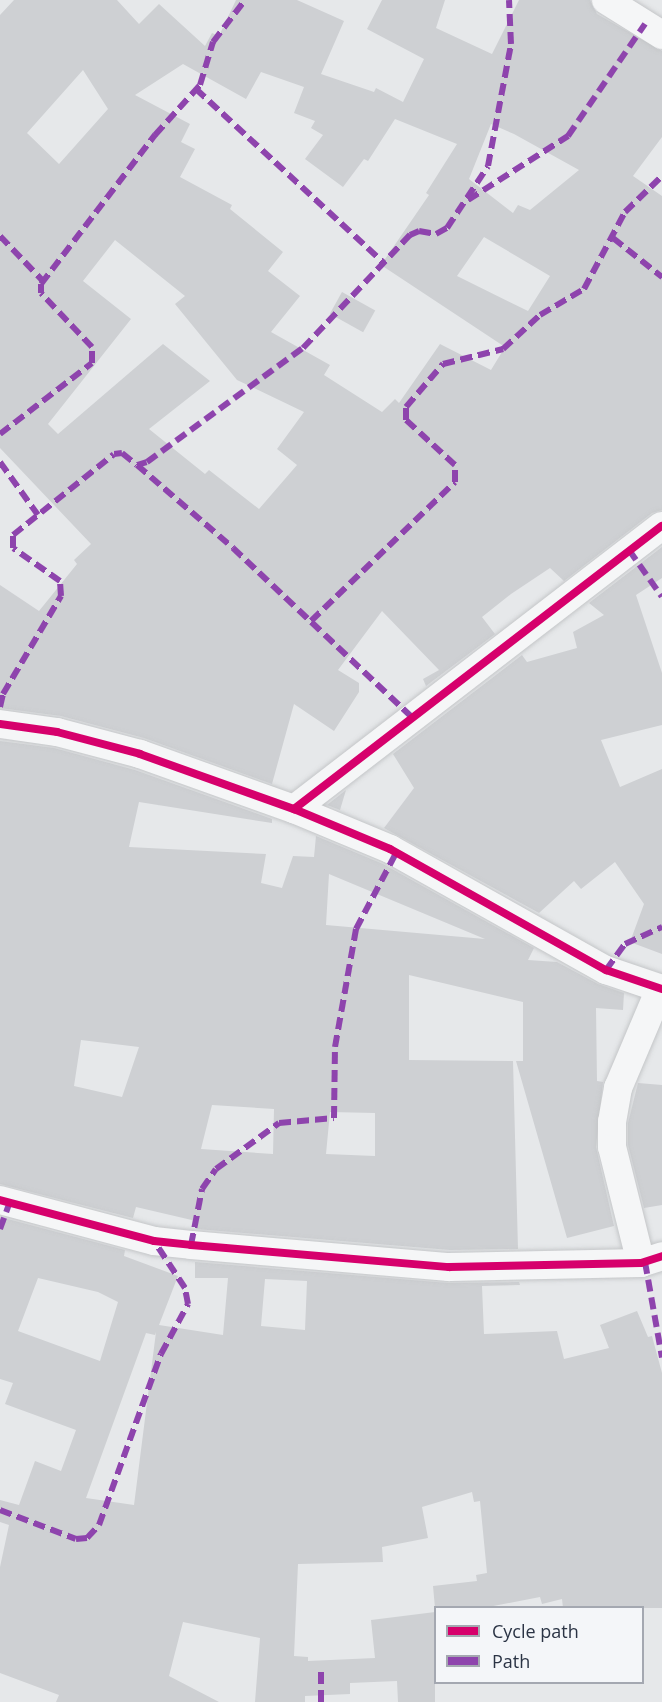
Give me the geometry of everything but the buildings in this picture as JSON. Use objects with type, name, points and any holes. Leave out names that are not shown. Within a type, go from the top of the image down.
[{"type":"street","points":[[606,0],[662,34]]},
{"type":"street","points":[[294,809],[662,526]]},
{"type":"street","points":[[0,724],[57,732],[140,754],[294,809],[390,849],[606,970],[661,989],[618,1088],[612,1122],[612,1147],[652,1260],[449,1267],[182,1244],[154,1241],[0,1200]]},
{"type":"marked path","points":[[0,434],[92,363],[92,347],[41,293],[41,284],[155,135],[200,85],[213,42],[245,0]]},
{"type":"marked path","points":[[0,707],[3,694],[61,596],[60,581],[13,548],[13,535],[114,454],[122,453],[137,465],[147,462],[303,348],[410,235],[419,231],[436,234],[447,228],[488,166],[511,44],[509,0]]},
{"type":"marked path","points":[[468,200],[568,136],[645,24]]},
{"type":"marked path","points":[[196,89],[384,263]]},
{"type":"marked path","points":[[311,621],[455,482],[455,465],[406,420],[406,407],[443,364],[503,349],[540,315],[584,289],[625,212],[662,176]]},
{"type":"marked path","points":[[0,236],[42,280]]},
{"type":"marked path","points":[[613,238],[662,277]]},
{"type":"marked path","points":[[0,462],[38,515]]},
{"type":"marked path","points":[[137,465],[233,548],[412,717]]},
{"type":"marked path","points":[[629,550],[662,597]]},
{"type":"marked path","points":[[191,1245],[202,1189],[216,1169],[279,1123],[334,1118],[335,1047],[356,929],[396,853]]},
{"type":"marked path","points":[[606,970],[625,944],[662,927]]},
{"type":"marked path","points":[[0,1229],[10,1202]]},
{"type":"marked path","points":[[0,1510],[76,1539],[87,1538],[99,1525],[161,1354],[188,1304],[185,1288],[154,1241]]},
{"type":"marked path","points":[[645,1262],[662,1357]]},
{"type":"marked path","points":[[321,1670],[321,1702]]},
{"type":"cycle path","points":[[294,809],[662,526]]},
{"type":"cycle path","points":[[0,724],[57,732],[140,754],[294,809],[390,849],[606,970],[662,989]]},
{"type":"cycle path","points":[[0,1200],[154,1241],[449,1267],[641,1263],[662,1256]]}]
